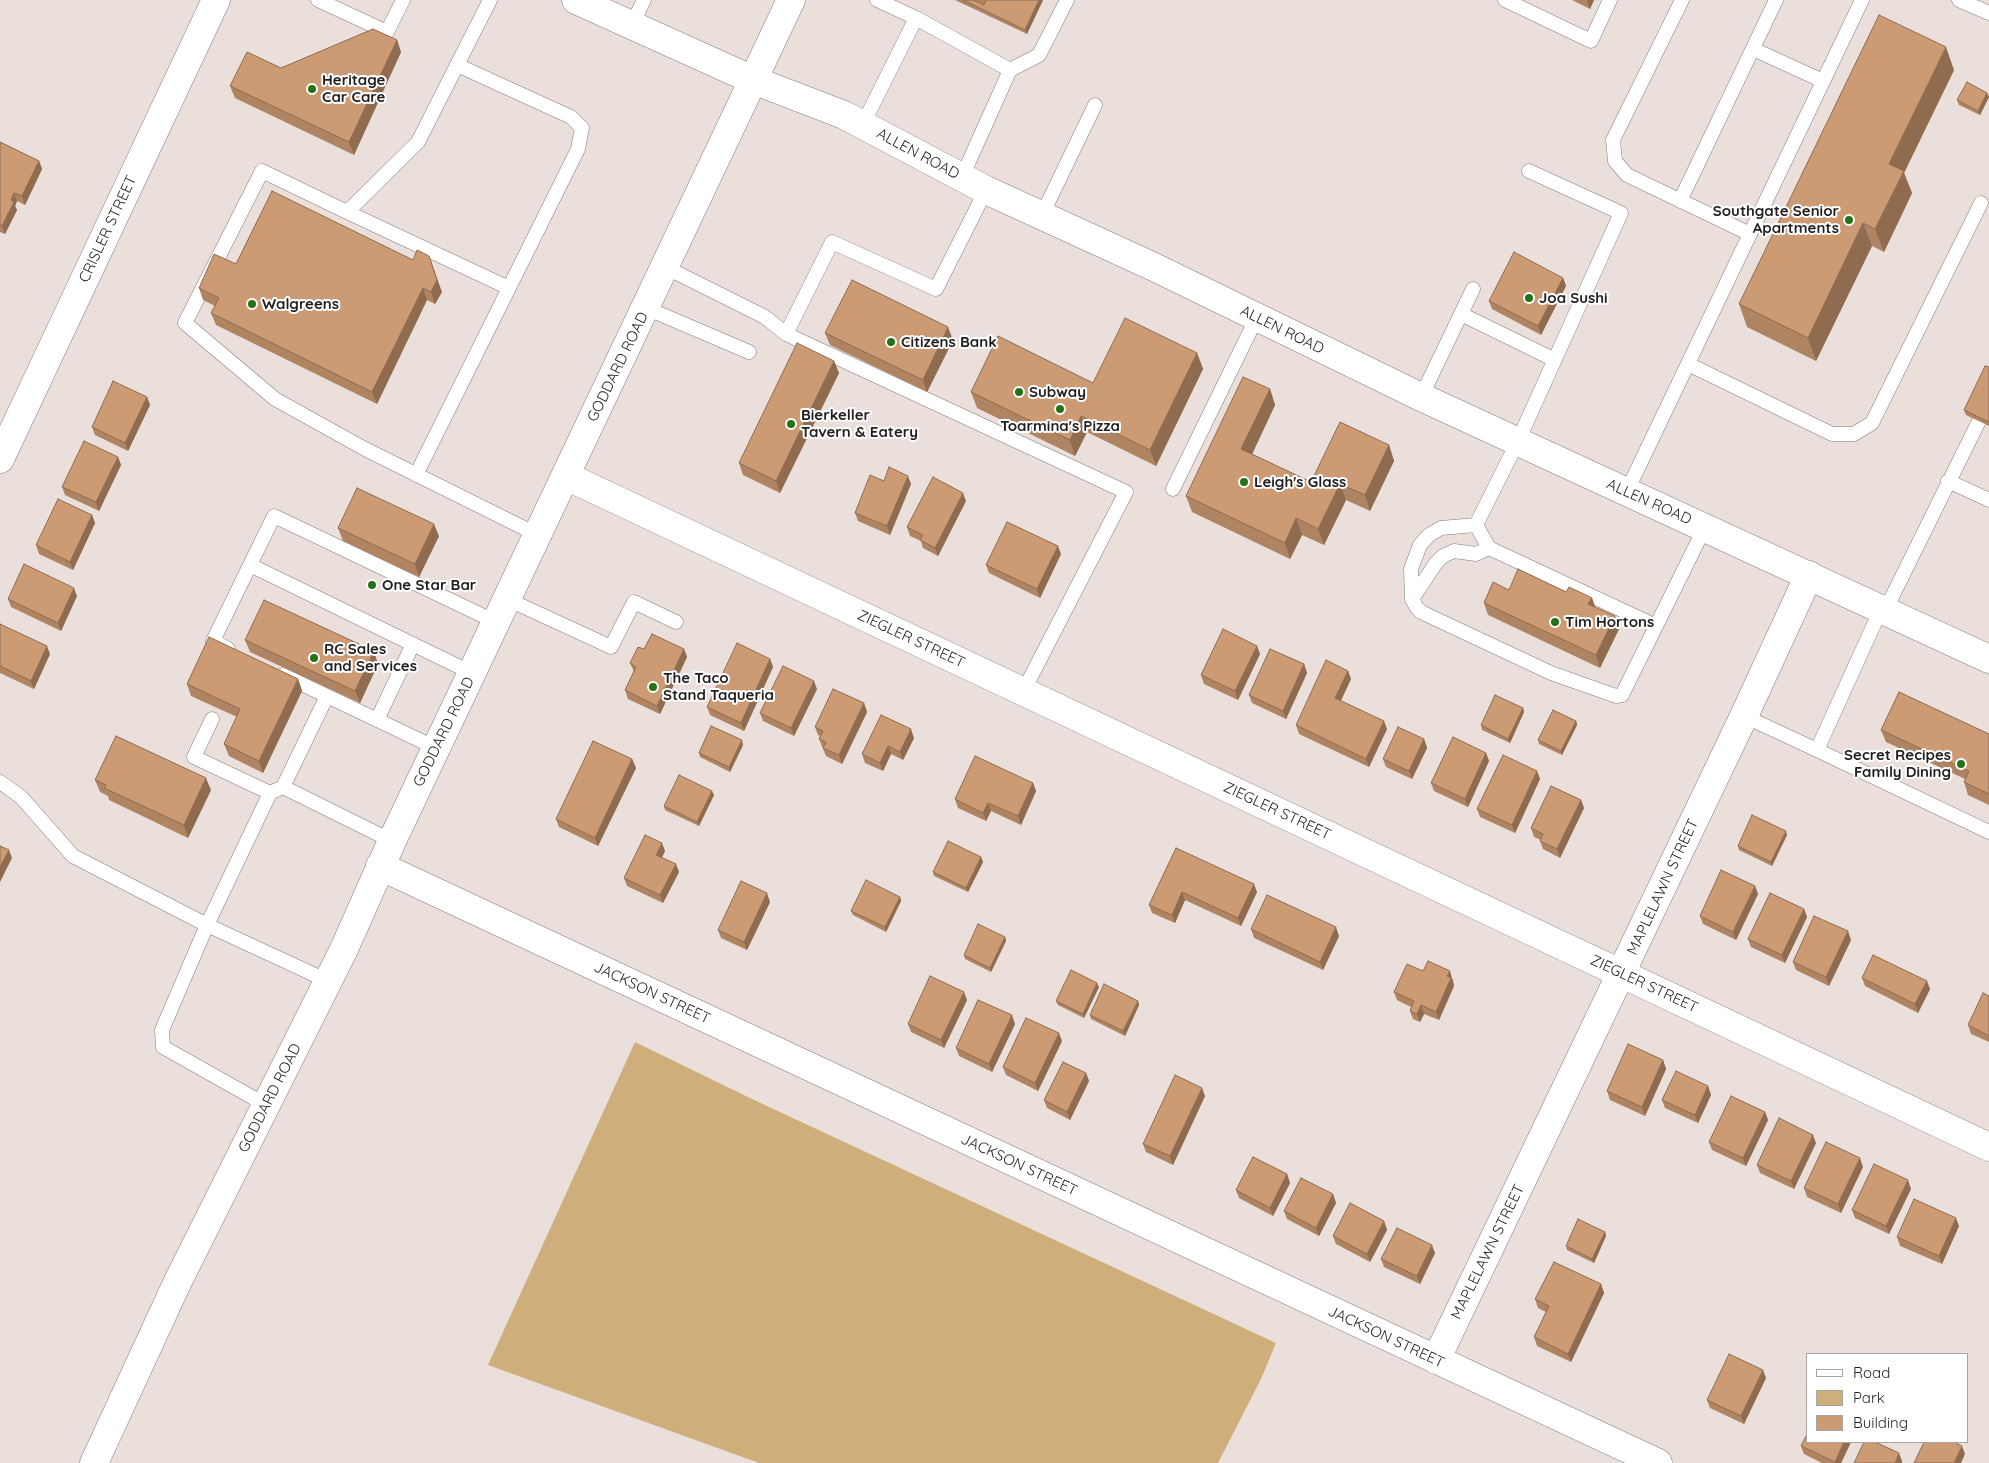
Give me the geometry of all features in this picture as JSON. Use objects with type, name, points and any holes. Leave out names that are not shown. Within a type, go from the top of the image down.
[{"type":"street","name":"CRISLER STREET","points":[[0,459],[216,0]]},
{"type":"street","name":"ALLEN ROAD","points":[[576,0],[753,80],[863,124],[986,190],[1154,267],[1421,397],[1809,575],[1989,660]]},
{"type":"street","name":"GODDARD ROAD","points":[[94,1463],[178,1281],[328,981],[380,866],[791,0]]},
{"type":"street","name":"ZIEGLER STREET","points":[[566,476],[1989,1147]]},
{"type":"street","name":"MAPLELAWN STREET","points":[[1436,1360],[1744,716],[1809,575]]},
{"type":"street","name":"JACKSON STREET","points":[[380,866],[1658,1463]]},
{"type":"lane","points":[[318,0],[387,32],[403,0]]},
{"type":"lane","points":[[347,212],[418,142],[490,0]]},
{"type":"lane","points":[[632,26],[644,0]]},
{"type":"lane","points":[[877,0],[916,18],[1010,70]]},
{"type":"lane","points":[[962,177],[1010,70],[1039,55],[1067,0]]},
{"type":"lane","points":[[1505,0],[1591,41],[1610,0]]},
{"type":"lane","points":[[1682,0],[1613,140],[1615,161],[1627,176],[1750,234]]},
{"type":"lane","points":[[1680,201],[1776,0]]},
{"type":"lane","points":[[1627,491],[1862,0]]},
{"type":"lane","points":[[1959,0],[1989,14]]},
{"type":"lane","points":[[863,124],[916,18]]},
{"type":"lane","points":[[1753,50],[1823,82]]},
{"type":"lane","points":[[416,474],[578,149],[582,128],[571,117],[457,65]]},
{"type":"lane","points":[[1042,216],[1095,105]]},
{"type":"lane","points":[[509,288],[262,171],[185,322],[275,399],[365,449],[538,534]]},
{"type":"lane","points":[[1476,525],[1518,442],[1621,213],[1529,171]]},
{"type":"lane","points":[[786,334],[832,242],[936,289],[986,190]]},
{"type":"lane","points":[[1688,364],[1832,434],[1854,434],[1872,423],[1981,203]]},
{"type":"lane","points":[[665,267],[765,317],[786,334],[1126,492],[1023,692]]},
{"type":"lane","points":[[1421,397],[1473,289]]},
{"type":"lane","points":[[646,308],[749,352]]},
{"type":"lane","points":[[1461,314],[1555,360]]},
{"type":"lane","points":[[1173,489],[1257,317]]},
{"type":"lane","points":[[1817,750],[1883,610],[1979,421]]},
{"type":"lane","points":[[1948,481],[1989,500]]},
{"type":"lane","points":[[239,654],[213,641],[274,516],[502,611],[611,647],[634,602],[676,622]]},
{"type":"lane","points":[[1476,525],[1489,548],[1656,626]]},
{"type":"lane","points":[[1476,525],[1441,528],[1429,535],[1420,545],[1411,569],[1412,599],[1416,608],[1551,673],[1616,696],[1622,695],[1706,528]]},
{"type":"lane","points":[[1412,599],[1436,563],[1443,556],[1454,551],[1476,554],[1489,548]]},
{"type":"lane","points":[[250,565],[472,673]]},
{"type":"lane","points":[[377,720],[413,644]]},
{"type":"lane","points":[[274,671],[436,748]]},
{"type":"lane","points":[[266,1104],[163,1047],[162,1030],[207,925],[270,793],[283,787],[327,696]]},
{"type":"lane","points":[[1744,716],[1989,832]]},
{"type":"lane","points":[[212,719],[194,757],[270,793]]},
{"type":"lane","points":[[0,782],[21,797],[72,856],[207,925],[328,981]]},
{"type":"lane","points":[[283,787],[392,841]]},
{"type":"green space","points":[[635,1042],[752,1099],[1276,1343],[1261,1379],[1218,1463],[759,1463],[488,1365]]},
{"type":"building","points":[[963,0],[973,0],[984,5],[986,0],[1039,0],[1025,30]]},
{"type":"building","name":"Southgate Senior Apartments","points":[[1879,15],[1946,47],[1889,164],[1904,171],[1875,229],[1863,223],[1808,338],[1739,304]]},
{"type":"building","name":"Heritage Car Care","points":[[373,29],[397,40],[349,142],[230,86],[247,52],[281,68]]},
{"type":"building","points":[[1967,82],[1987,93],[1978,111],[1957,100]]},
{"type":"building","points":[[0,142],[39,161],[22,196],[14,193],[11,200],[14,202],[2,226],[0,225]]},
{"type":"building","name":"Walgreens","points":[[272,191],[413,260],[417,250],[429,256],[437,280],[431,292],[423,288],[372,392],[211,313],[219,298],[199,288],[214,254],[236,264]]},
{"type":"building","name":"Joa Sushi","points":[[1514,252],[1563,278],[1538,326],[1489,301]]},
{"type":"building","name":"Citizens Bank","points":[[852,280],[948,327],[923,380],[825,333]]},
{"type":"building","points":[[1125,318],[1197,353],[1150,450],[1081,416],[1070,440],[971,392],[998,336],[1093,383]]},
{"type":"building","name":"Bierkeller Tavern & Eatery","points":[[797,343],[834,361],[776,481],[739,463]]},
{"type":"building","points":[[1985,366],[1989,367],[1989,422],[1964,410]]},
{"type":"building","name":"Leigh's Glass","points":[[1243,377],[1270,389],[1241,449],[1311,482],[1340,422],[1389,445],[1365,495],[1340,484],[1318,529],[1296,518],[1285,543],[1186,496]]},
{"type":"building","points":[[113,381],[147,397],[125,443],[92,427]]},
{"type":"building","points":[[84,441],[118,457],[96,502],[62,487]]},
{"type":"building","points":[[889,467],[908,476],[887,526],[855,513],[870,475],[884,481]]},
{"type":"building","points":[[933,477],[963,493],[935,548],[920,540],[923,535],[907,527]]},
{"type":"building","points":[[357,488],[434,524],[415,564],[338,528]]},
{"type":"building","points":[[58,499],[92,515],[70,562],[36,545]]},
{"type":"building","points":[[1007,522],[1058,546],[1037,589],[986,565]]},
{"type":"building","points":[[24,564],[74,588],[58,623],[8,599]]},
{"type":"building","name":"Tim Hortons","points":[[1518,569],[1566,592],[1569,587],[1592,598],[1588,604],[1615,616],[1596,655],[1484,603],[1493,582],[1509,590]]},
{"type":"building","name":"RC Sales and Services","points":[[264,600],[374,651],[355,691],[245,640]]},
{"type":"building","points":[[0,624],[47,646],[31,681],[0,666]]},
{"type":"building","points":[[1223,629],[1257,646],[1235,691],[1201,675]]},
{"type":"building","name":"The Taco Stand Taqueria","points":[[652,634],[684,649],[657,706],[625,690],[636,667],[630,663],[638,647],[644,649]]},
{"type":"building","points":[[209,637],[298,679],[259,761],[224,744],[240,709],[187,684]]},
{"type":"building","points":[[737,643],[770,659],[741,723],[707,707]]},
{"type":"building","points":[[1270,649],[1304,664],[1283,711],[1249,695]]},
{"type":"building","points":[[1326,660],[1348,671],[1335,698],[1384,721],[1366,759],[1296,725]]},
{"type":"building","points":[[783,666],[814,681],[791,728],[760,713]]},
{"type":"building","points":[[833,689],[864,703],[839,755],[823,748],[826,742],[819,739],[823,731],[815,727]]},
{"type":"building","name":"Secret Recipes Family Dining","points":[[1899,692],[1989,734],[1989,794],[1964,782],[1969,771],[1881,730]]},
{"type":"building","points":[[1495,695],[1523,708],[1508,739],[1481,725]]},
{"type":"building","points":[[1553,710],[1576,721],[1561,751],[1538,740]]},
{"type":"building","points":[[881,715],[911,729],[900,752],[888,746],[880,763],[862,754]]},
{"type":"building","points":[[711,726],[742,740],[729,767],[699,753]]},
{"type":"building","points":[[1398,727],[1424,739],[1409,771],[1383,759]]},
{"type":"building","points":[[116,736],[206,778],[184,825],[104,788],[106,785],[95,780]]},
{"type":"building","points":[[1453,737],[1486,753],[1465,799],[1431,783]]},
{"type":"building","points":[[593,741],[632,759],[595,838],[556,819]]},
{"type":"building","points":[[1503,755],[1537,771],[1512,825],[1477,809]]},
{"type":"building","points":[[975,756],[1033,783],[1018,816],[988,803],[983,813],[955,799]]},
{"type":"building","points":[[679,775],[712,791],[697,822],[664,806]]},
{"type":"building","points":[[1551,786],[1581,800],[1557,849],[1540,841],[1543,834],[1531,828]]},
{"type":"building","points":[[1752,815],[1786,831],[1771,862],[1738,846]]},
{"type":"building","points":[[645,835],[662,843],[656,855],[676,864],[660,895],[624,878]]},
{"type":"building","points":[[948,841],[981,857],[966,888],[933,872]]},
{"type":"building","points":[[0,846],[9,850],[0,867]]},
{"type":"building","points":[[1176,848],[1254,884],[1238,918],[1182,892],[1172,915],[1149,905]]},
{"type":"building","points":[[1721,870],[1755,886],[1733,932],[1700,916]]},
{"type":"building","points":[[866,880],[900,897],[885,927],[851,911]]},
{"type":"building","points":[[741,881],[767,893],[744,942],[718,930]]},
{"type":"building","points":[[1770,893],[1804,909],[1782,955],[1748,939]]},
{"type":"building","points":[[1267,895],[1336,927],[1320,962],[1251,929]]},
{"type":"building","points":[[1814,916],[1848,931],[1826,977],[1793,962]]},
{"type":"building","points":[[978,924],[1005,937],[990,968],[964,955]]},
{"type":"building","points":[[1873,955],[1927,981],[1915,1004],[1862,978]]},
{"type":"building","points":[[1428,961],[1450,971],[1447,976],[1451,978],[1436,1012],[1421,1005],[1417,1014],[1410,1011],[1414,1001],[1394,992],[1407,964],[1423,971]]},
{"type":"building","points":[[1071,970],[1097,983],[1083,1014],[1056,1001]]},
{"type":"building","points":[[930,976],[964,992],[941,1040],[908,1024]]},
{"type":"building","points":[[1104,984],[1138,1001],[1123,1031],[1090,1015]]},
{"type":"building","points":[[1983,993],[1989,996],[1989,1036],[1968,1025]]},
{"type":"building","points":[[978,1000],[1012,1015],[989,1064],[956,1048]]},
{"type":"building","points":[[1026,1018],[1059,1033],[1035,1083],[1003,1067]]},
{"type":"building","points":[[1628,1044],[1663,1060],[1642,1107],[1607,1091]]},
{"type":"building","points":[[1063,1062],[1086,1073],[1067,1112],[1044,1100]]},
{"type":"building","points":[[1676,1071],[1708,1086],[1695,1115],[1662,1100]]},
{"type":"building","points":[[1175,1075],[1202,1088],[1170,1156],[1143,1144]]},
{"type":"building","points":[[1731,1096],[1765,1112],[1743,1158],[1709,1142]]},
{"type":"building","points":[[1779,1118],[1813,1135],[1791,1181],[1757,1165]]},
{"type":"building","points":[[1826,1142],[1860,1158],[1838,1204],[1804,1188]]},
{"type":"building","points":[[1253,1157],[1287,1174],[1270,1208],[1236,1190]]},
{"type":"building","points":[[1874,1164],[1908,1180],[1886,1226],[1852,1210]]},
{"type":"building","points":[[1301,1178],[1333,1194],[1316,1228],[1284,1211]]},
{"type":"building","points":[[1914,1199],[1956,1218],[1939,1256],[1897,1237]]},
{"type":"building","points":[[1350,1203],[1384,1221],[1367,1254],[1333,1236]]},
{"type":"building","points":[[1578,1219],[1605,1232],[1592,1259],[1566,1246]]},
{"type":"building","points":[[1397,1228],[1432,1245],[1417,1276],[1381,1259]]},
{"type":"building","points":[[1554,1262],[1601,1284],[1568,1354],[1534,1337],[1549,1306],[1535,1299]]},
{"type":"building","points":[[1729,1354],[1763,1370],[1741,1416],[1707,1400]]},
{"type":"building","points":[[1806,1436],[1806,1443],[1844,1443],[1835,1462],[1801,1446]]},
{"type":"building","points":[[1864,1443],[1877,1443],[1899,1453],[1895,1463],[1854,1463]]},
{"type":"building","points":[[1924,1443],[1956,1443],[1962,1446],[1954,1463],[1914,1463]]},
{"type":"place","name":"Heritage Car Care","points":[[312,89]]},
{"type":"place","name":"Southgate Senior Apartments","points":[[1849,220]]},
{"type":"place","name":"Joa Sushi","points":[[1529,298]]},
{"type":"place","name":"Walgreens","points":[[252,304]]},
{"type":"place","name":"Citizens Bank","points":[[891,342]]},
{"type":"place","name":"Subway","points":[[1019,392]]},
{"type":"place","name":"Toarmina's Pizza","points":[[1060,409]]},
{"type":"place","name":"Bierkeller Tavern & Eatery","points":[[791,424]]},
{"type":"place","name":"Leigh's Glass","points":[[1244,482]]},
{"type":"place","name":"One Star Bar","points":[[372,585]]},
{"type":"place","name":"Tim Hortons","points":[[1555,622]]},
{"type":"place","name":"RC Sales and Services","points":[[314,658]]},
{"type":"place","name":"The Taco Stand Taqueria","points":[[653,687]]},
{"type":"place","name":"Secret Recipes Family Dining","points":[[1961,764]]}]
